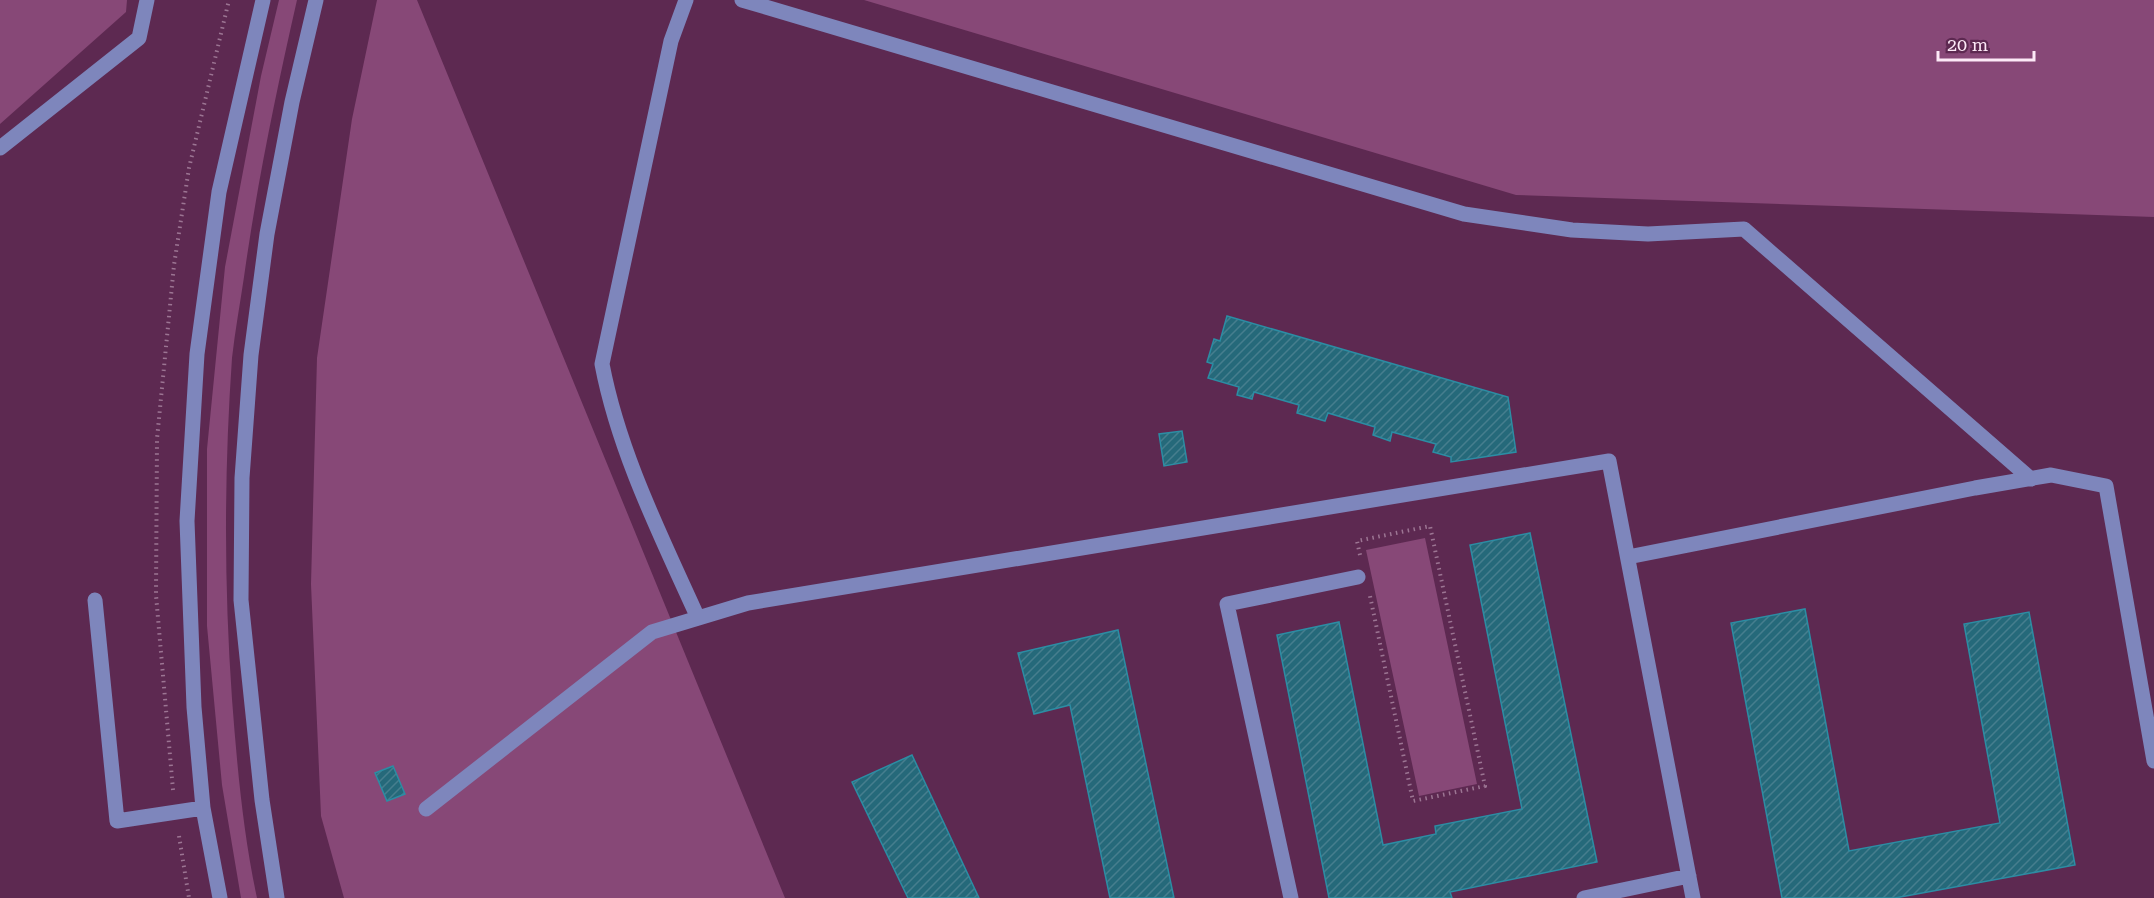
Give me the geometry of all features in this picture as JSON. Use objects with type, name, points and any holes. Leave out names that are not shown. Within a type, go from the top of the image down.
[{"type":"street","points":[[0,148],[139,38],[147,0]]},
{"type":"street","points":[[220,898],[203,808],[194,706],[188,521],[197,354],[219,192],[263,0]]},
{"type":"street","points":[[277,898],[262,800],[241,600],[242,478],[251,355],[267,234],[292,102],[316,0]]},
{"type":"street","points":[[686,0],[671,41],[602,364],[609,399],[648,508],[698,618]]},
{"type":"street","points":[[742,0],[1464,214],[1572,230],[1648,234],[1744,229],[2031,479]]},
{"type":"street","points":[[426,809],[652,632],[748,603],[1609,461],[1693,898]]},
{"type":"street","points":[[1628,557],[2051,475],[2106,486],[2154,762]]},
{"type":"street","points":[[1291,898],[1227,604],[1362,576]]},
{"type":"street","points":[[95,600],[117,821],[203,808]]},
{"type":"street","points":[[1584,898],[1689,876]]},
{"type":"path","points":[[1430,526],[1485,786],[1413,801],[1362,576],[1357,541],[1430,526]]},
{"type":"shaded area","points":[[0,0],[127,0],[126,12],[0,124]]},
{"type":"shaded area","points":[[279,0],[297,0],[255,207],[232,358],[226,486],[226,572],[232,699],[244,824],[257,898],[241,898],[222,785],[207,626],[207,449],[225,267],[261,76]]},
{"type":"shaded area","points":[[377,0],[417,0],[785,898],[344,898],[321,816],[311,584],[317,358],[352,119]]},
{"type":"shaded area","points":[[864,0],[2154,0],[2154,217],[1516,195]]},
{"type":"shaded area","points":[[1425,538],[1477,784],[1419,796],[1366,550]]},
{"type":"building","points":[[1227,316],[1508,397],[1516,452],[1451,462],[1451,457],[1433,452],[1436,444],[1392,432],[1390,441],[1373,435],[1375,427],[1328,413],[1325,421],[1297,413],[1299,405],[1254,392],[1252,399],[1237,395],[1239,387],[1208,378],[1213,364],[1207,362],[1214,339],[1220,341]]},
{"type":"building","points":[[1182,431],[1187,462],[1164,466],[1159,434]]},
{"type":"building","points":[[1530,533],[1597,862],[1450,892],[1452,898],[1329,898],[1277,635],[1339,622],[1383,845],[1436,834],[1435,826],[1522,809],[1470,545]]},
{"type":"building","points":[[1805,609],[1849,851],[2000,823],[1964,624],[2029,612],[2075,865],[1895,898],[1782,898],[1731,623]]},
{"type":"building","points":[[1118,630],[1174,898],[1110,898],[1070,705],[1034,714],[1018,653]]},
{"type":"building","points":[[912,755],[979,898],[908,898],[852,782]]},
{"type":"building","points":[[393,766],[405,794],[387,801],[375,773]]}]
